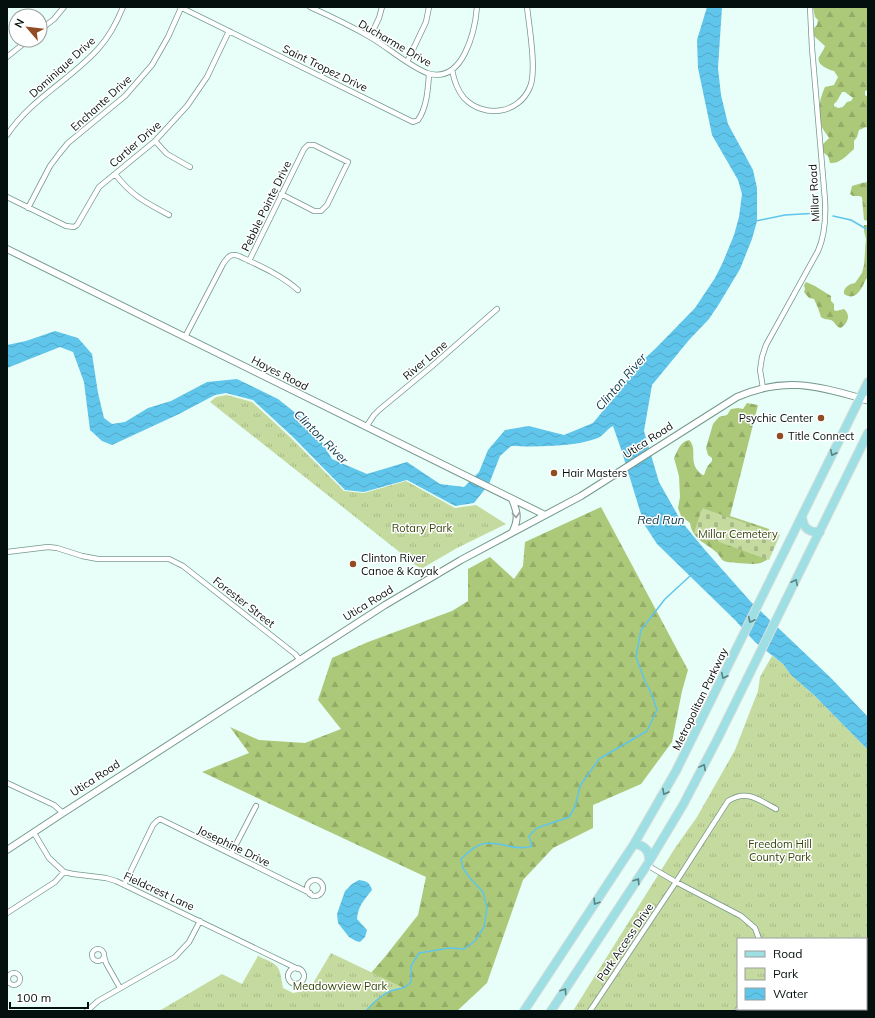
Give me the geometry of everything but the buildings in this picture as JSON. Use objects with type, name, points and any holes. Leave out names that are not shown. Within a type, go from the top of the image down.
[{"type":"main road","name":"Metropolitan Parkway","points":[[524,1011],[634,844],[676,771],[802,516],[864,399],[868,382]]},
{"type":"main road","points":[[550,1011],[648,863],[699,774],[868,433]]},
{"type":"main road","points":[[802,516],[804,525],[807,529],[812,532],[820,532]]},
{"type":"main road","points":[[634,844],[641,845],[646,849],[650,856],[648,863]]},
{"type":"street","points":[[48,23],[59,14],[64,7]]},
{"type":"street","name":"Dominique Drive","points":[[7,135],[13,126],[33,105],[98,49],[110,33],[124,7]]},
{"type":"street","name":"Saint Tropez Drive","points":[[180,7],[413,122],[418,120],[423,110],[428,93],[429,74]]},
{"type":"street","name":"Enchante Drive","points":[[28,208],[50,166],[68,143],[125,96],[148,70],[168,37],[180,7]]},
{"type":"street","name":"Ducharme Drive","points":[[310,7],[370,37],[407,62],[429,74],[440,74],[452,70]]},
{"type":"street","points":[[370,37],[380,18],[382,7]]},
{"type":"street","points":[[407,62],[424,29],[429,7]]},
{"type":"street","points":[[477,7],[476,24],[471,41],[460,61],[452,70],[458,89],[467,101],[478,108],[492,111],[507,109],[518,103],[531,86],[533,76],[527,7]]},
{"type":"street","name":"Millar Road","points":[[763,388],[760,370],[762,356],[818,251],[825,225],[825,200],[812,54],[810,7]]},
{"type":"street","name":"Cartier Drive","points":[[28,208],[60,224],[74,227],[79,222],[96,192],[114,174],[155,141],[173,123],[207,77],[229,31]]},
{"type":"street","points":[[7,57],[18,48]]},
{"type":"street","points":[[155,141],[167,154],[190,167]]},
{"type":"street","name":"Pebble Pointe Drive","points":[[185,337],[228,257],[234,254],[249,261],[281,194],[303,151],[308,145],[316,146],[348,162],[327,205],[321,211],[314,211],[281,194]]},
{"type":"street","points":[[114,174],[136,197],[169,215]]},
{"type":"street","points":[[7,197],[28,208]]},
{"type":"street","name":"Hayes Road","points":[[7,249],[366,428],[452,468],[545,515]]},
{"type":"street","points":[[249,261],[279,275],[298,290]]},
{"type":"street","name":"River Lane","points":[[366,428],[379,410],[498,309]]},
{"type":"street","name":"Utica Road","points":[[7,850],[385,605],[513,531],[581,496],[737,397],[763,388],[782,385],[807,386],[864,399]]},
{"type":"street","points":[[512,499],[518,513],[513,531]]},
{"type":"street","name":"Forester Street","points":[[7,552],[48,547],[98,559],[169,559],[183,566],[295,654],[300,660]]},
{"type":"street","points":[[7,783],[54,805],[63,813]]},
{"type":"street","name":"Park Access Drive","points":[[590,1011],[728,801],[736,796],[746,795],[776,809]]},
{"type":"street","points":[[231,854],[256,806]]},
{"type":"street","name":"Josephine Drive","points":[[124,884],[154,825],[160,819],[310,893]]},
{"type":"street","points":[[7,913],[55,882],[64,872],[49,858],[34,833]]},
{"type":"street","points":[[648,863],[676,882],[741,916],[755,928],[759,938]]},
{"type":"street","name":"Fieldcrest Lane","points":[[64,872],[106,878],[124,884],[298,969]]},
{"type":"street","points":[[300,888],[312,880],[317,880],[321,883],[323,888],[317,895],[310,893],[307,889],[308,884]]},
{"type":"street","points":[[87,1011],[98,1001],[175,957],[189,942],[200,921]]},
{"type":"street","points":[[106,963],[95,961],[92,958],[91,954],[93,950],[101,950],[106,963],[120,988]]},
{"type":"street","points":[[99,962],[103,959],[104,955]]},
{"type":"street","points":[[286,963],[290,982],[295,984],[300,983],[303,979],[302,972],[298,969],[293,969],[289,973]]},
{"type":"street","points":[[13,973],[20,977],[20,982],[13,986],[9,984],[7,980],[8,975],[13,973]]},
{"type":"green space","points":[[813,7],[868,7],[868,90],[865,91],[865,95],[868,97],[868,128],[866,127],[859,130],[854,141],[854,149],[843,159],[834,163],[830,163],[828,156],[821,151],[822,145],[829,138],[820,122],[819,107],[825,87],[834,85],[838,77],[834,71],[824,67],[819,62],[819,57],[825,46],[814,36],[814,28],[817,25],[818,20],[815,17]],"holes":[[[842,92],[845,92],[853,98],[851,101],[847,102],[843,107],[838,108],[834,106]]]},
{"type":"green space","points":[[868,182],[868,221],[864,220],[862,197],[853,196],[850,194],[852,186]]},
{"type":"green space","points":[[864,225],[868,225],[868,278],[858,293],[848,296],[844,294],[845,289],[849,285],[855,283],[862,273],[864,265],[866,239]]},
{"type":"green space","points":[[806,282],[831,296],[831,301],[834,304],[834,310],[844,309],[846,311],[848,319],[841,328],[838,327],[833,321],[821,317],[814,299],[809,298],[804,292],[804,285]]},
{"type":"green space","name":"Rotary Park","points":[[227,395],[252,402],[292,439],[344,491],[364,493],[406,481],[455,508],[476,505],[506,524],[457,548],[421,569],[210,402],[216,397]]},
{"type":"green space","points":[[747,403],[758,405],[730,516],[769,529],[769,558],[758,564],[724,561],[717,553],[696,537],[690,523],[681,516],[678,508],[680,497],[679,476],[674,458],[681,444],[689,440],[693,448],[695,466],[698,471],[704,475],[707,467],[712,461],[712,458],[708,455],[706,448],[713,424],[719,417],[727,415],[731,409],[743,409]]},
{"type":"green space","points":[[601,507],[688,670],[682,691],[672,742],[641,784],[593,805],[593,828],[553,848],[523,880],[487,983],[457,1011],[338,1011],[384,958],[418,915],[426,877],[202,772],[249,753],[230,727],[259,740],[305,743],[341,729],[318,700],[332,658],[368,642],[452,611],[468,601],[468,569],[490,557],[514,579],[523,566],[525,542]]},
{"type":"green space","name":"Millar Cemetery","points":[[702,508],[780,535],[769,560],[694,533]]},
{"type":"green space","name":"Freedom Hill County Park","points":[[772,656],[783,664],[791,675],[815,696],[868,750],[868,1011],[573,1011],[675,848],[697,817],[735,750],[758,691],[760,677]]},
{"type":"green space","name":"Meadowview Park","points":[[331,953],[404,988],[398,989],[383,996],[366,1011],[159,1011],[222,974],[242,984],[258,956],[275,964],[279,970],[283,988],[293,993],[309,990]]},
{"type":"water","name":"Red Run","points":[[707,7],[722,7],[718,68],[721,95],[728,124],[753,170],[757,188],[757,221],[752,239],[740,269],[719,304],[709,319],[689,340],[652,385],[644,431],[659,482],[681,521],[751,602],[832,679],[868,717],[868,750],[815,696],[791,675],[783,664],[755,642],[735,620],[657,544],[644,524],[613,426],[598,438],[578,443],[567,445],[511,446],[500,456],[489,484],[474,503],[455,506],[407,480],[364,492],[345,490],[293,437],[253,400],[226,393],[215,395],[179,414],[112,445],[102,441],[90,430],[84,382],[73,352],[60,347],[7,368],[7,345],[26,341],[55,331],[78,338],[92,354],[98,393],[104,418],[112,424],[125,422],[148,408],[171,401],[207,382],[237,379],[278,399],[312,426],[332,459],[367,474],[407,462],[440,484],[464,487],[479,472],[488,450],[505,430],[529,426],[564,435],[593,423],[639,364],[695,308],[715,278],[723,262],[734,235],[739,217],[742,194],[738,180],[712,135],[698,68],[697,40]]},
{"type":"water","points":[[359,880],[368,883],[372,890],[362,903],[358,914],[357,919],[367,930],[365,937],[360,942],[349,937],[338,923],[337,914],[345,891]]},
{"type":"waterway","points":[[756,221],[785,215],[819,213]]},
{"type":"waterway","points":[[833,216],[851,220],[868,230],[868,241]]},
{"type":"waterway","points":[[366,1011],[383,995],[390,991],[405,987],[411,982],[411,966],[419,953],[449,948],[464,949],[475,941],[484,927],[487,908],[483,892],[463,868],[461,859],[473,848],[482,844],[495,843],[520,848],[532,846],[529,836],[537,828],[569,817],[575,807],[580,786],[599,759],[647,731],[657,710],[636,657],[641,630],[665,599],[690,576]]},
{"type":"place","name":"Psychic Center","points":[[821,418]]},
{"type":"place","name":"Title Connect","points":[[780,436]]},
{"type":"place","name":"Hair Masters","points":[[554,473]]},
{"type":"place","name":"Clinton River Canoe & Kayak","points":[[353,564]]},
{"type":"water label","name":"Clinton River","points":[[621,382]]},
{"type":"water label","name":"Clinton River","points":[[321,437]]}]
